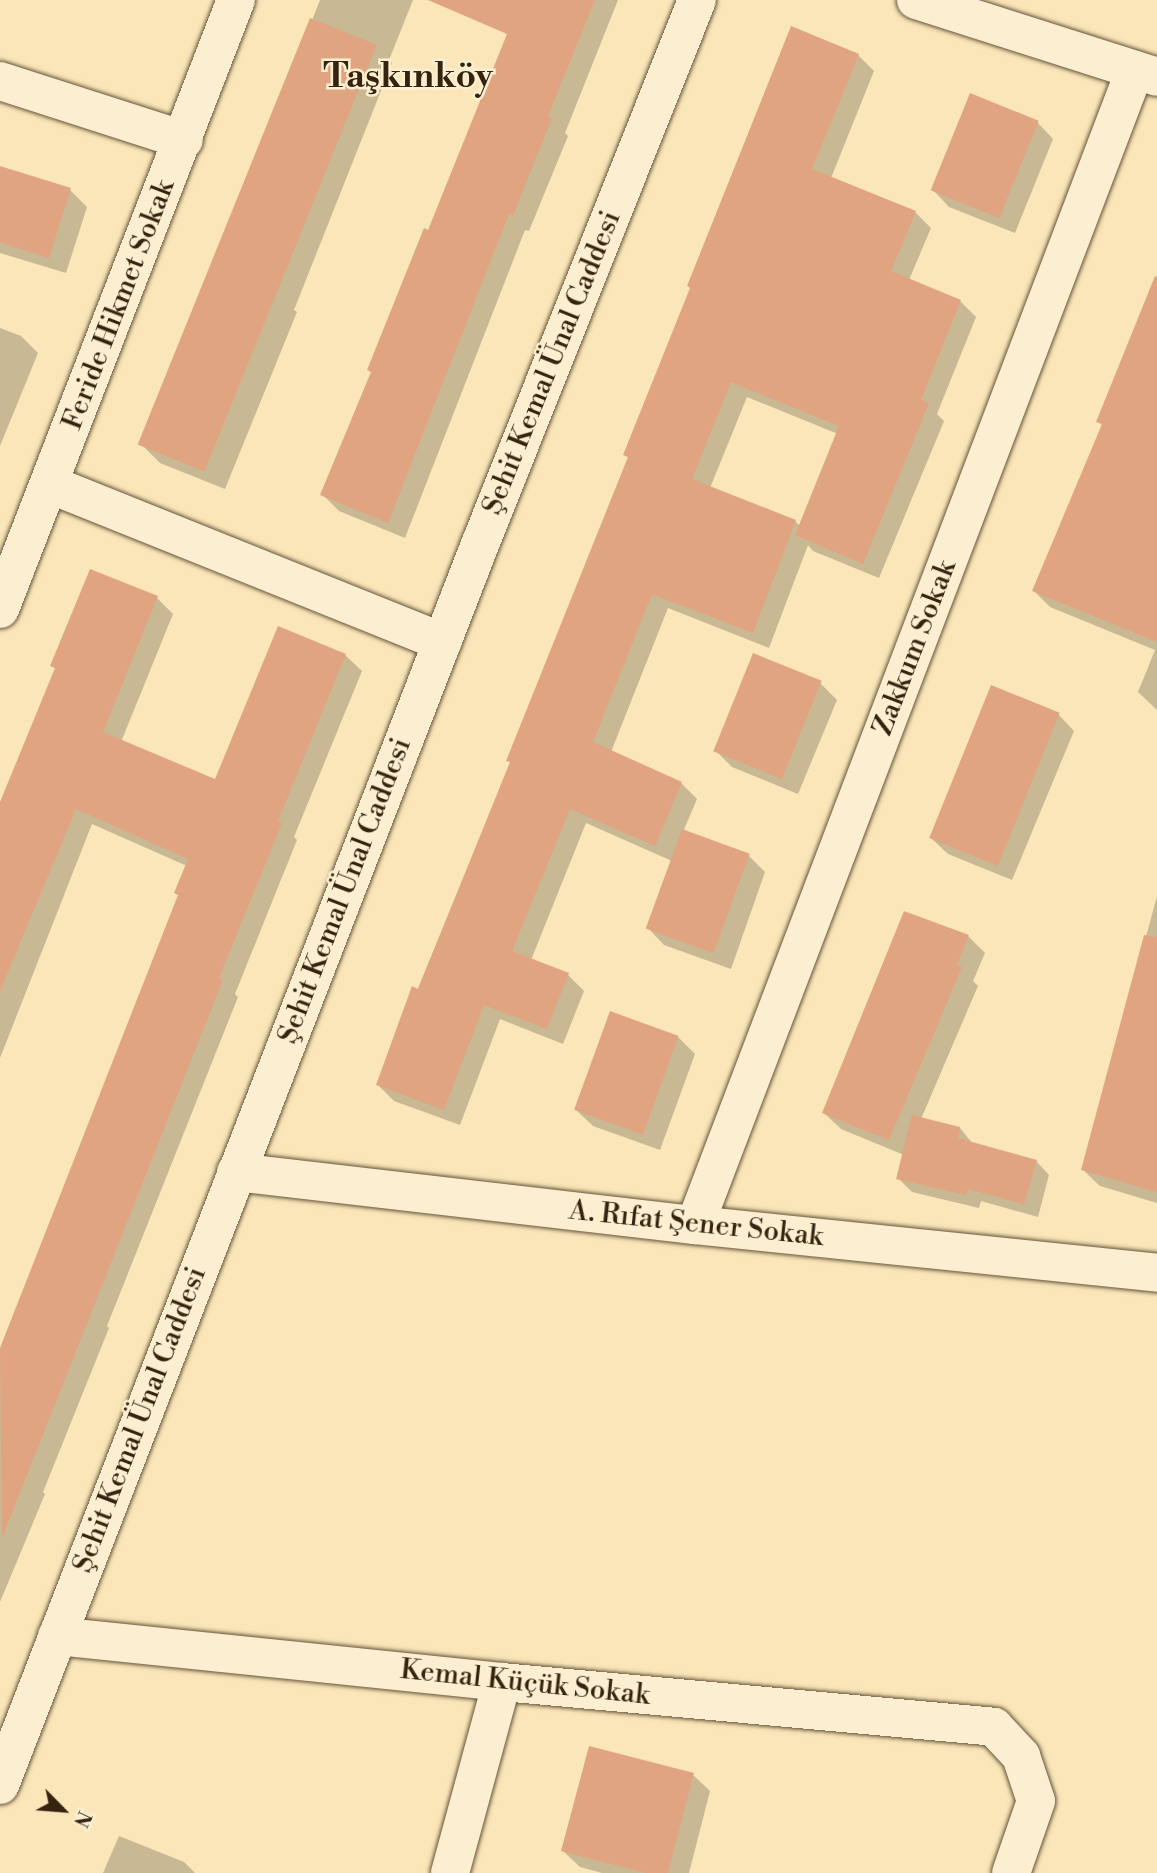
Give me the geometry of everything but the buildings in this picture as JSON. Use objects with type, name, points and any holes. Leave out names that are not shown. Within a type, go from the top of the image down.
[{"type":"street","name":"Feride Hikmet Sokak","points":[[0,609],[184,140],[236,0]]},
{"type":"street","name":"Şehit Kemal Ünal Caddesi","points":[[0,1785],[442,642],[697,0]]},
{"type":"street","points":[[916,0],[1146,74]]},
{"type":"street","name":"Zakkum Sokak","points":[[695,1225],[1146,74]]},
{"type":"street","points":[[0,81],[184,140]]},
{"type":"street","points":[[48,484],[442,642]]},
{"type":"street","name":"A. Rıfat Şener Sokak","points":[[236,1172],[695,1225],[1157,1273]]},
{"type":"street","name":"Kemal Küçük Sokak","points":[[57,1636],[502,1682],[994,1727],[1021,1756],[1036,1801],[1011,1873]]},
{"type":"street","points":[[450,1873],[502,1682]]},
{"type":"district","name":"Taşkınköy","points":[[408,77]]}]
